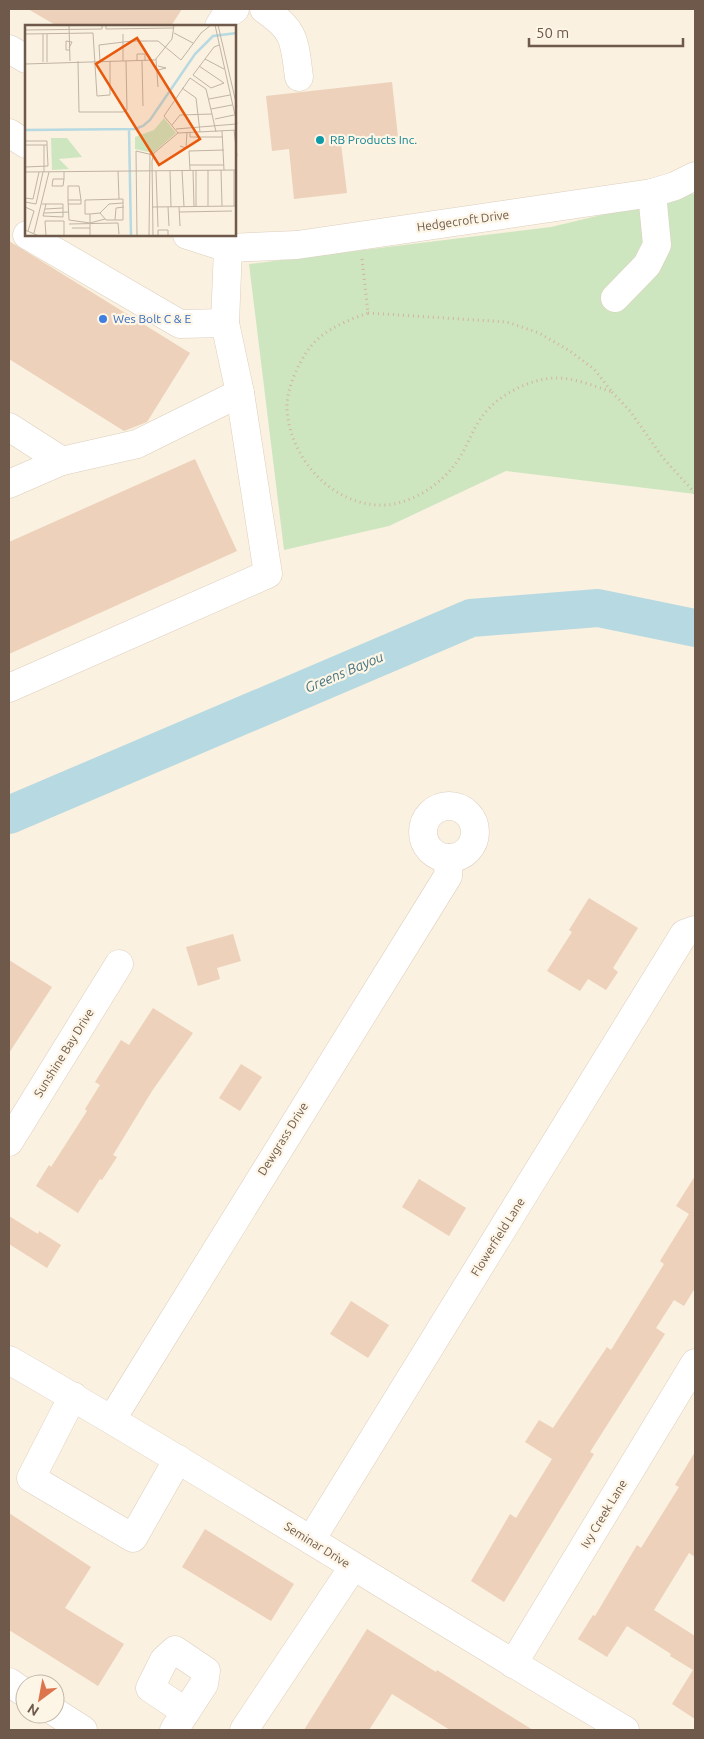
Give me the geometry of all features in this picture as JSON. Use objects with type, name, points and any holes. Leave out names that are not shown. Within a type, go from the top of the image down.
[{"type":"street","points":[[220,25],[226,15],[235,9]]},
{"type":"street","points":[[264,9],[277,18],[293,37],[299,77]]},
{"type":"street","points":[[9,49],[25,59]]},
{"type":"street","points":[[9,133],[25,143]]},
{"type":"street","name":"Hedgecroft Drive","points":[[228,248],[297,245],[652,193],[675,186],[695,176]]},
{"type":"street","points":[[615,298],[647,265],[657,245],[652,193]]},
{"type":"street","points":[[9,224],[25,234]]},
{"type":"street","points":[[29,236],[180,324],[226,323]]},
{"type":"street","points":[[9,688],[268,574],[240,393],[226,323],[228,248],[190,236]]},
{"type":"street","points":[[9,484],[62,461],[137,444],[240,393]]},
{"type":"street","points":[[9,427],[62,461]]},
{"type":"street","name":"Dewgrass Drive","points":[[112,1419],[448,876],[449,858]]},
{"type":"street","name":"Flowerfield Lane","points":[[311,1540],[690,932]]},
{"type":"street","name":"Sunshine Bay Drive","points":[[9,1142],[120,964]]},
{"type":"street","name":"Seminar Drive","points":[[9,1360],[112,1419],[513,1664],[625,1730]]},
{"type":"street","name":"Ivy Creek Lane","points":[[513,1664],[695,1363]]},
{"type":"street","points":[[73,1396],[31,1478],[133,1538],[178,1459]]},
{"type":"street","points":[[244,1730],[353,1567]]},
{"type":"street","points":[[65,1718],[83,1730]]},
{"type":"path","points":[[362,258],[368,313]]},
{"type":"path","points":[[612,392],[584,382],[556,378],[529,383],[504,396],[484,414],[456,464],[436,484],[411,499],[386,505],[356,500],[328,487],[307,466],[293,438],[287,409],[293,377],[308,349],[328,331],[368,313],[507,322],[539,333],[570,350],[594,369],[630,411],[662,458],[695,493]]},
{"type":"green space","points":[[693,193],[695,197],[695,494],[506,471],[389,526],[284,550],[249,264],[551,227]]},
{"type":"building","points":[[28,9],[182,9],[172,25],[55,25]]},
{"type":"building","name":"RB Products Inc.","points":[[392,82],[398,137],[341,144],[347,193],[294,199],[289,149],[272,151],[266,96]]},
{"type":"building","points":[[9,241],[190,353],[147,422],[124,431],[9,359]]},
{"type":"building","points":[[195,459],[237,551],[9,654],[9,542]]},
{"type":"building","points":[[589,898],[638,928],[613,968],[618,972],[606,990],[588,979],[580,991],[547,971],[572,932],[569,930]]},
{"type":"building","points":[[233,934],[241,961],[217,968],[220,979],[198,986],[186,947]]},
{"type":"building","points":[[9,960],[52,987],[9,1053]]},
{"type":"building","points":[[153,1008],[193,1033],[152,1091],[113,1155],[117,1157],[78,1213],[36,1186],[49,1165],[51,1167],[87,1111],[85,1109],[100,1085],[95,1082],[121,1040],[129,1045]]},
{"type":"building","points":[[241,1064],[262,1077],[240,1111],[219,1098]]},
{"type":"building","points":[[695,1176],[695,1288],[684,1306],[674,1300],[656,1328],[665,1334],[590,1452],[594,1454],[504,1602],[471,1581],[510,1514],[516,1518],[552,1459],[525,1442],[539,1420],[553,1428],[607,1347],[611,1350],[664,1264],[660,1261],[689,1214],[676,1206]]},
{"type":"building","points":[[419,1179],[466,1208],[449,1236],[402,1207]]},
{"type":"building","points":[[9,1216],[38,1234],[39,1231],[61,1245],[47,1268],[9,1244]]},
{"type":"building","points":[[351,1301],[389,1325],[368,1358],[330,1334]]},
{"type":"building","points":[[695,1452],[695,1557],[689,1553],[654,1610],[695,1636],[695,1719],[672,1704],[693,1670],[670,1656],[671,1654],[627,1626],[607,1657],[578,1639],[593,1615],[595,1616],[637,1545],[641,1548],[679,1487],[675,1485]]},
{"type":"building","points":[[9,1513],[91,1567],[65,1608],[124,1644],[98,1686],[9,1630]]},
{"type":"building","points":[[205,1529],[294,1584],[271,1621],[182,1567]]},
{"type":"building","points":[[367,1629],[533,1730],[450,1730],[392,1694],[369,1730],[304,1730]]},
{"type":"waterway","name":"Greens Bayou","points":[[9,815],[471,618],[598,608],[695,628]]},
{"type":"place","name":"RB Products Inc.","points":[[320,140]]},
{"type":"place","name":"Wes Bolt C & E","points":[[103,319]]}]
